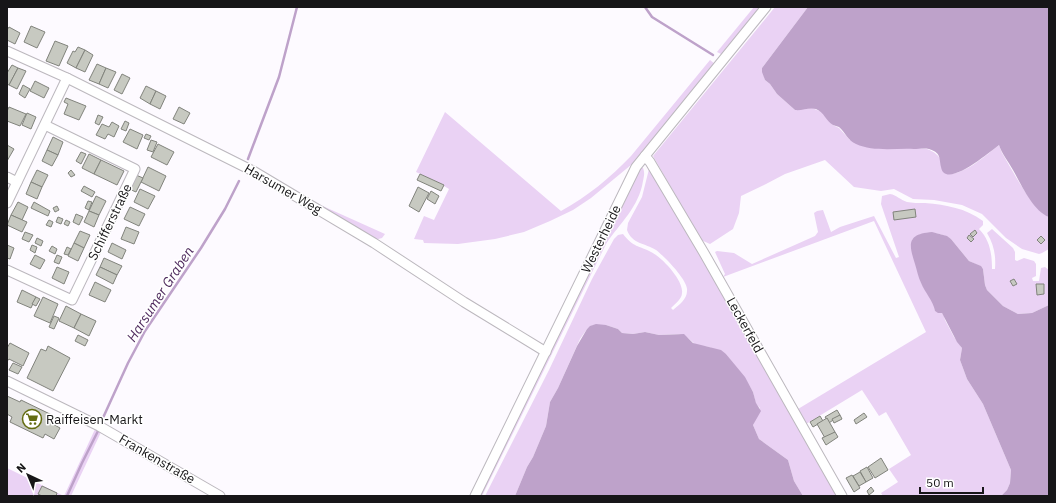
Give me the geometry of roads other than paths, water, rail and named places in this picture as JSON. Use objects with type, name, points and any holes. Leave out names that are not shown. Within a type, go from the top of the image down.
[{"type":"street","name":"Westerheide","points":[[475,496],[636,167],[766,7]]},
{"type":"street","name":"Harsumer Weg","points":[[7,52],[67,78],[255,172],[374,243],[464,302],[546,352]]},
{"type":"street","points":[[7,203],[67,78]]},
{"type":"street","name":"Schifferstraße","points":[[7,270],[72,300],[135,169],[45,125]]},
{"type":"street","name":"Leckerfeld","points":[[645,156],[704,253],[842,496]]},
{"type":"street","points":[[7,176],[17,182]]},
{"type":"street","name":"Frankenstraße","points":[[7,381],[100,426],[220,496]]},
{"type":"waterway","name":"Harsumer Graben","points":[[248,159],[279,77],[297,7]]},
{"type":"waterway","points":[[645,7],[652,17],[713,55]]},
{"type":"waterway","name":"Harsumer Graben","points":[[102,420],[128,363],[145,331],[201,248],[225,209],[239,181]]},
{"type":"waterway","name":"Harsumer Graben","points":[[67,496],[98,431]]},
{"type":"place","name":"Raiffeisen-Markt","points":[[32,419]]}]
